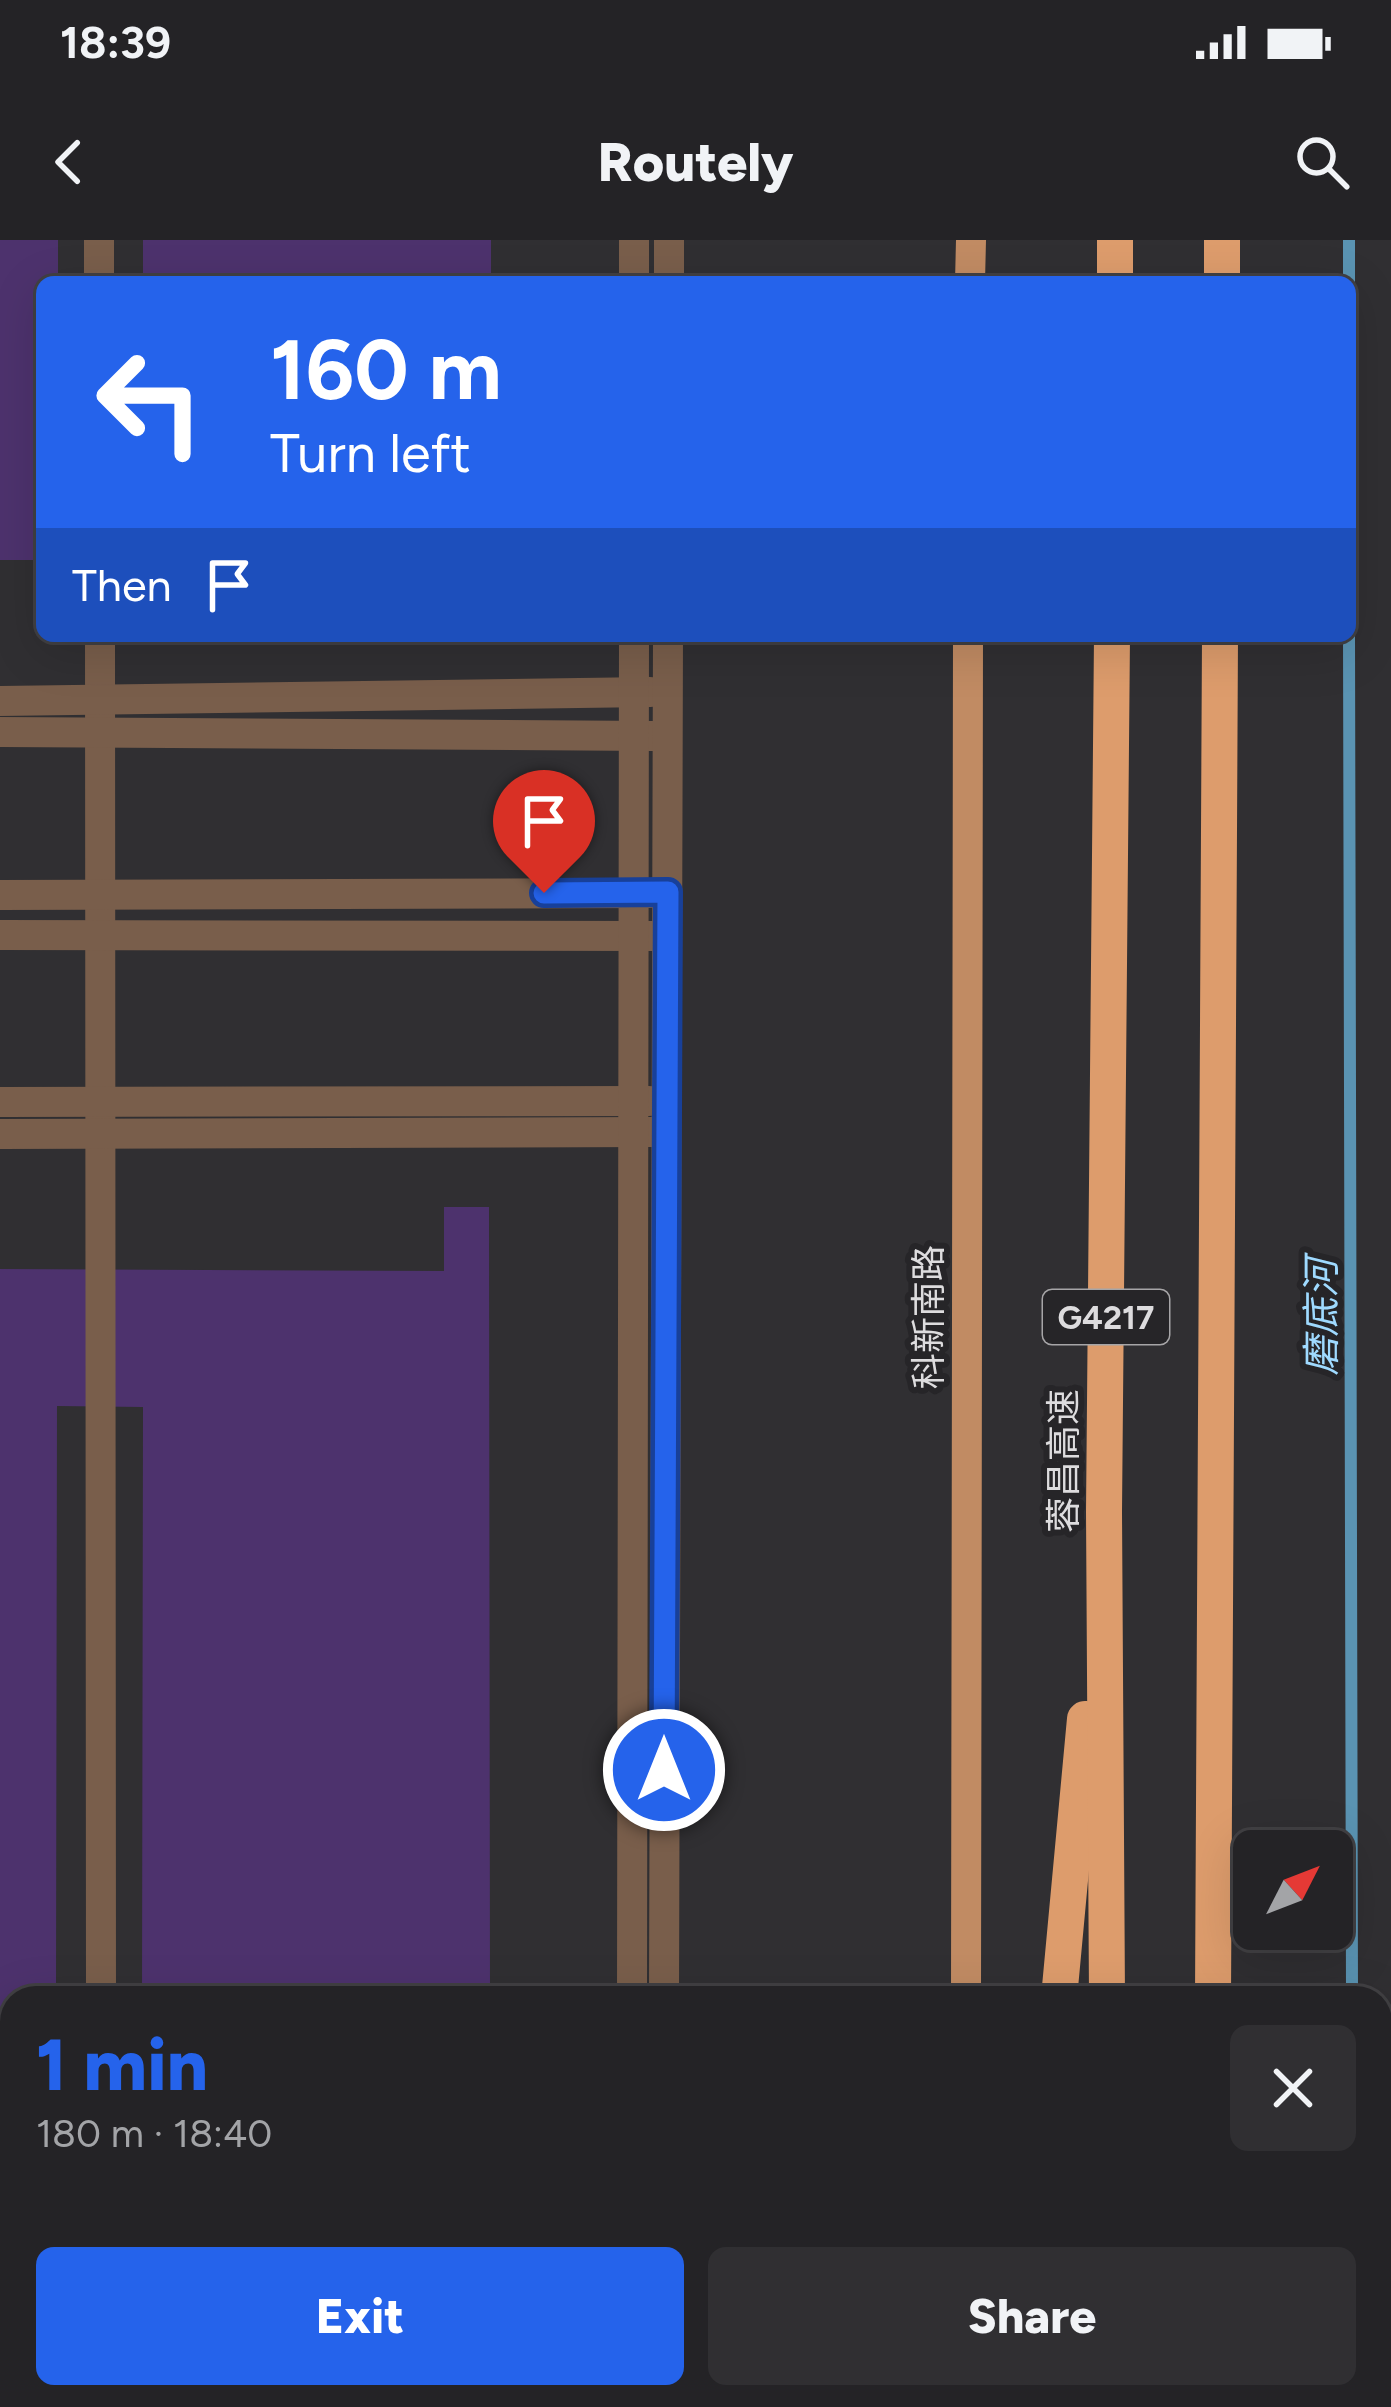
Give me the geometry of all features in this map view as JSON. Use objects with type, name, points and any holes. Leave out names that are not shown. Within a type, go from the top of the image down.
[{"type":"highway","points":[[1115,240],[1115,276]]},
{"type":"highway","points":[[1222,240],[1222,276]]},
{"type":"highway","name":"蓉昌高速","points":[[1107,1986],[1104,1512],[1112,642]]},
{"type":"highway","name":"G4217","points":[[1213,1986],[1220,642]]},
{"type":"highway","points":[[1061,1986],[1104,1512]]},
{"type":"main road","points":[[970,276],[971,240]]},
{"type":"main road","name":"科新南路","points":[[966,1986],[968,642]]},
{"type":"lane","points":[[99,240],[99,276]]},
{"type":"lane","points":[[634,240],[634,276]]},
{"type":"lane","points":[[669,276],[670,240]]},
{"type":"lane","points":[[100,642],[101,1986]]},
{"type":"lane","points":[[632,1986],[634,642]]},
{"type":"lane","points":[[664,1986],[668,642]]},
{"type":"lane","points":[[0,701],[668,693]]},
{"type":"lane","points":[[0,732],[668,736]]},
{"type":"lane","points":[[0,895],[668,892]]},
{"type":"lane","points":[[0,935],[667,936]]},
{"type":"lane","points":[[0,1102],[667,1117]]},
{"type":"lane","points":[[0,1134],[633,1117]]},
{"type":"building","points":[[0,240],[58,240],[58,276],[36,276],[36,560],[0,560]]},
{"type":"building","points":[[143,240],[491,240],[491,276],[143,276]]},
{"type":"building","points":[[444,1207],[489,1207],[490,1986],[142,1986],[143,1407],[57,1406],[56,1986],[0,1986],[0,1269],[444,1271]]},
{"type":"waterway","name":"磨底河","points":[[1349,240],[1349,276]]},
{"type":"waterway","name":"磨底河","points":[[1349,642],[1352,1986]]},
{"type":"route","points":[[544,893],[668,892],[664,1770]]}]
